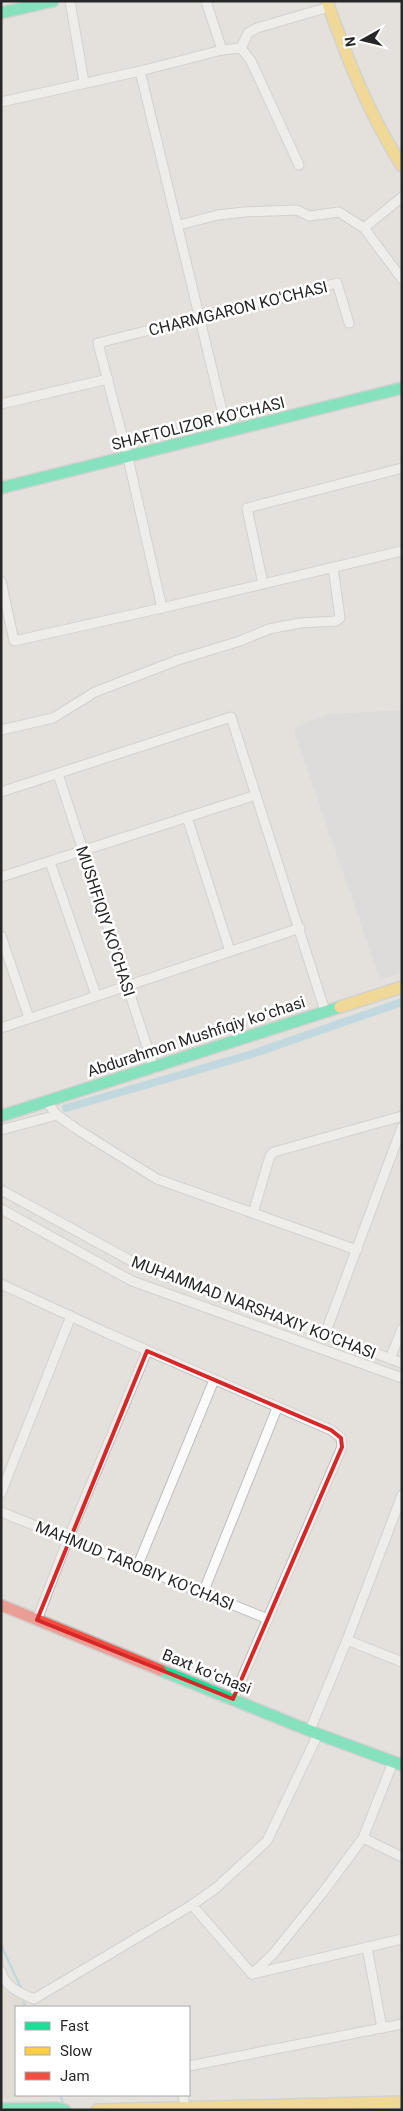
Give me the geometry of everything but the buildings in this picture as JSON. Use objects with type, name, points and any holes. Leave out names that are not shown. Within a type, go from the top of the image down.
[{"type":"street","points":[[1,13],[53,1]]},
{"type":"street","points":[[70,1],[84,82]]},
{"type":"street","points":[[206,1],[222,50]]},
{"type":"street","points":[[241,48],[248,33],[256,28],[328,4],[354,74],[384,140],[402,166]]},
{"type":"street","points":[[1,102],[140,71],[222,50],[241,48]]},
{"type":"street","points":[[241,48],[251,61],[299,165]]},
{"type":"street","points":[[140,71],[228,431]]},
{"type":"street","points":[[364,228],[402,197]]},
{"type":"street","points":[[179,225],[218,215],[244,212],[297,210],[308,216],[338,212],[364,228],[402,279]]},
{"type":"street","name":"CHARMGARON KO'CHASI","points":[[108,379],[98,343],[337,283],[349,323]]},
{"type":"street","points":[[1,404],[108,379],[162,608]]},
{"type":"street","name":"SHAFTOLIZOR KO'CHASI","points":[[1,488],[128,458],[402,388]]},
{"type":"street","points":[[263,584],[247,508],[402,468]]},
{"type":"street","points":[[1,581],[5,620],[14,641],[402,551]]},
{"type":"street","points":[[1,730],[53,718],[95,692],[178,660],[212,648],[240,641],[269,629],[300,624],[336,622],[340,618],[340,610],[333,567]]},
{"type":"street","points":[[1,792],[231,717],[300,928],[325,1012]]},
{"type":"street","name":"MUSHFIQIY KO'CHASI","points":[[58,774],[102,914],[154,1068]]},
{"type":"street","points":[[1,877],[256,795]]},
{"type":"street","points":[[187,817],[230,951]]},
{"type":"street","points":[[50,862],[96,995]]},
{"type":"street","points":[[1,1028],[300,928]]},
{"type":"street","points":[[1,936],[28,1018]]},
{"type":"street","name":"Abdurahmon Mushfiqiy koʻchasi","points":[[1,1116],[402,987]]},
{"type":"street","points":[[46,1101],[56,1115],[157,1179],[357,1250]]},
{"type":"street","points":[[1,1130],[56,1115]]},
{"type":"street","points":[[253,1213],[270,1156],[274,1152],[402,1116]]},
{"type":"street","points":[[325,1334],[402,1127]]},
{"type":"street","name":"MUHAMMAD NARSHAXIY KO'CHASI","points":[[1,1190],[146,1269],[402,1364]]},
{"type":"street","points":[[1,1208],[132,1281],[402,1378]]},
{"type":"street","points":[[2,1285],[147,1351],[337,1433],[341,1438],[342,1447],[233,1699]]},
{"type":"street","points":[[1,1493],[71,1316]]},
{"type":"street","points":[[390,1359],[402,1329]]},
{"type":"street","points":[[37,1620],[68,1539],[147,1351]]},
{"type":"street","points":[[137,1567],[214,1380]]},
{"type":"street","points":[[203,1593],[277,1408]]},
{"type":"street","points":[[1,1971],[2,1977],[12,1989],[34,1999],[192,1905],[216,1888],[267,1842],[314,1732],[402,1495]]},
{"type":"street","name":"MAHMUD TAROBIY KO'CHASI","points":[[1,1512],[268,1619]]},
{"type":"street","name":"Baxt koʻchasi","points":[[1,1605],[314,1732],[398,1763]]},
{"type":"street","points":[[347,1640],[402,1662]]},
{"type":"street","points":[[252,1974],[273,1954],[363,1838],[398,1763]]},
{"type":"street","points":[[363,1838],[402,1857]]},
{"type":"street","points":[[192,1905],[252,1974]]},
{"type":"street","points":[[252,1974],[398,1940],[402,1931]]},
{"type":"street","points":[[367,1947],[382,2028]]},
{"type":"street","points":[[190,2066],[402,2024]]},
{"type":"street","points":[[183,2096],[185,2107]]},
{"type":"street","points":[[97,2110],[402,2102]]},
{"type":"street","points":[[1,2109],[56,2108],[65,2110]]},
{"type":"highlighted area","points":[[147,1351],[331,1430],[341,1438],[342,1447],[233,1699],[37,1620]]},
{"type":"shaded area","points":[[402,710],[402,973],[380,980],[294,731],[295,727],[329,714]]},
{"type":"shaded area","points":[[1,1988],[27,2002],[29,2006],[15,2006],[15,2096],[56,2096],[1,2099]]},
{"type":"waterway","points":[[66,1108],[249,1055],[402,1002]]},
{"type":"waterway","points":[[1,1945],[22,1990]]},
{"type":"waterway","points":[[24,2002],[25,2006]]},
{"type":"waterway","points":[[60,2096],[63,2103]]},
{"type":"traffic: fast","points":[[1,13],[53,1]]},
{"type":"traffic: fast","points":[[1,488],[402,388]]},
{"type":"traffic: fast","points":[[1,1116],[340,1007]]},
{"type":"traffic: fast","points":[[160,1670],[318,1734],[402,1765]]},
{"type":"traffic: fast","points":[[1,2109],[56,2108],[65,2110]]},
{"type":"traffic: slow","points":[[327,1],[369,106],[402,166]]},
{"type":"traffic: slow","points":[[340,1007],[402,987]]},
{"type":"traffic: slow","points":[[97,2110],[402,2102]]},
{"type":"traffic: jam","points":[[1,1605],[160,1670]]}]
